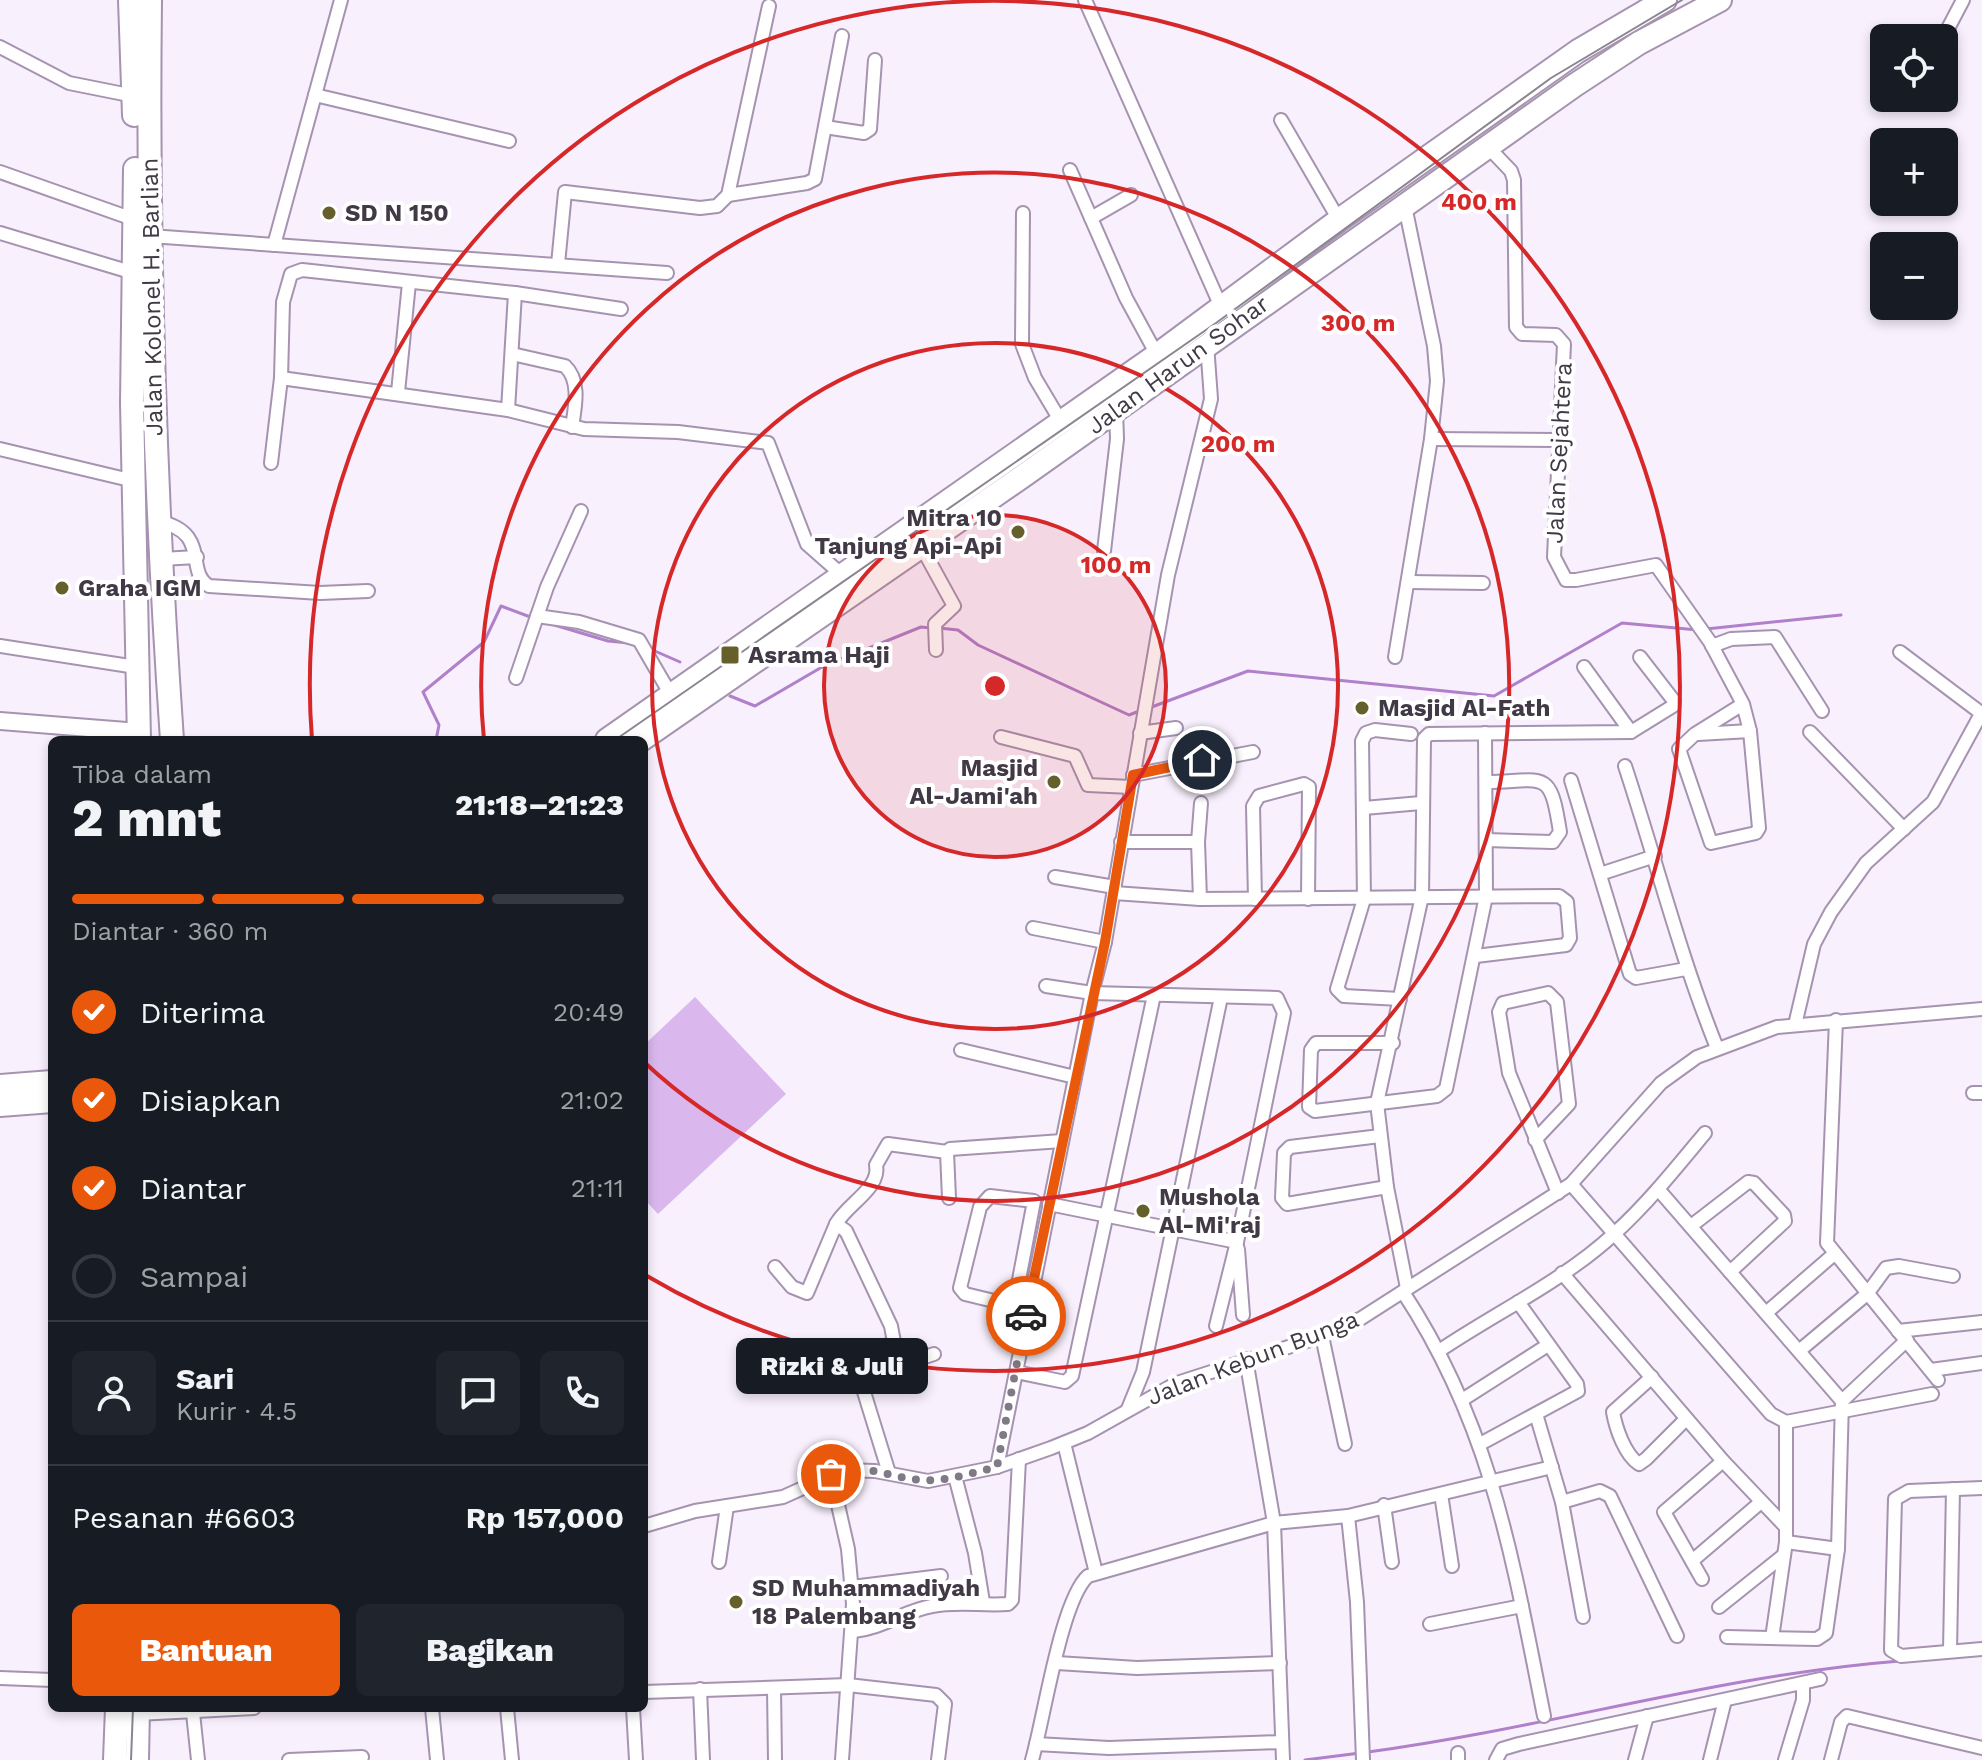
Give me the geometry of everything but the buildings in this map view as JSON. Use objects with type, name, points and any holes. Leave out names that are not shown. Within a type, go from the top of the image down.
[{"type":"highway","name":"Jalan Kolonel H. Barlian","points":[[130,0],[134,96],[134,481],[138,593]]},
{"type":"highway","name":"Jalan Kolonel H. Barlian","points":[[150,0],[150,236],[157,521],[164,597]]},
{"type":"highway","name":"Jalan Harun Sohar","points":[[614,736],[1222,309],[1339,220],[1637,6],[1665,0]]},
{"type":"highway","name":"Jalan Harun Sohar","points":[[647,736],[1639,43],[1720,0]]},
{"type":"highway","points":[[138,593],[136,667],[144,736]]},
{"type":"highway","points":[[138,593],[144,736]]},
{"type":"highway","points":[[164,597],[172,736]]},
{"type":"highway","points":[[164,597],[172,620],[183,736]]},
{"type":"highway","points":[[0,1086],[48,1082]]},
{"type":"highway","points":[[0,1105],[48,1101]]},
{"type":"highway","points":[[115,1760],[130,1712]]},
{"type":"highway","points":[[131,1712],[137,1760]]},
{"type":"street","points":[[274,245],[341,0]]},
{"type":"street","points":[[1085,0],[1222,309]]},
{"type":"street","points":[[1950,24],[1963,0]]},
{"type":"street","points":[[728,195],[769,6]]},
{"type":"street","points":[[558,264],[565,192],[700,208],[714,207],[728,195],[814,181],[842,36]]},
{"type":"street","points":[[0,47],[69,83],[134,96]]},
{"type":"street","points":[[825,127],[864,133],[870,129],[875,60]]},
{"type":"street","points":[[315,95],[509,141]]},
{"type":"street","points":[[1281,120],[1339,220]]},
{"type":"street","name":"Jalan Sejahtera","points":[[1488,147],[1511,171],[1514,180],[1516,327],[1522,334],[1556,335],[1564,344],[1554,557],[1557,567],[1566,580],[1576,580],[1656,565],[1711,644]]},
{"type":"street","points":[[1070,170],[1126,298],[1157,355]]},
{"type":"street","points":[[0,172],[133,219]]},
{"type":"street","points":[[1091,218],[1131,195]]},
{"type":"street","points":[[1395,657],[1431,439],[1436,364],[1405,206]]},
{"type":"street","points":[[1023,213],[1022,344],[1035,378],[1060,420]]},
{"type":"street","points":[[0,233],[134,273]]},
{"type":"street","points":[[150,236],[667,273]]},
{"type":"street","points":[[271,463],[281,378],[283,302],[291,274],[302,270],[515,293],[621,309]]},
{"type":"street","points":[[398,392],[409,283]]},
{"type":"street","points":[[508,410],[515,293]]},
{"type":"street","points":[[1020,1308],[1049,1204],[1105,942],[1168,575],[1211,399],[1207,342]]},
{"type":"street","points":[[512,354],[565,366],[570,372],[575,384],[572,427]]},
{"type":"street","points":[[281,378],[398,392],[508,410],[572,427],[678,432],[768,443],[807,544],[841,574]]},
{"type":"street","points":[[1104,551],[1117,439],[1116,409]]},
{"type":"street","points":[[1431,439],[1558,440]]},
{"type":"street","points":[[0,449],[134,481]]},
{"type":"street","points":[[516,678],[536,618],[581,511]]},
{"type":"street","points":[[157,521],[179,528],[193,543],[201,580],[209,586],[320,593],[368,591]]},
{"type":"street","points":[[921,546],[954,606],[934,628],[936,650]]},
{"type":"street","points":[[161,559],[197,557]]},
{"type":"street","points":[[1409,582],[1483,583]]},
{"type":"street","points":[[536,618],[579,622],[643,644],[671,695]]},
{"type":"street","points":[[1743,704],[1695,734],[1679,749],[1708,839],[1715,843],[1756,833],[1759,828],[1750,731],[1743,704],[1711,644],[1731,639],[1775,637],[1822,711]]},
{"type":"street","points":[[0,646],[136,667]]},
{"type":"street","points":[[1795,1025],[1818,936],[1866,863],[1933,802],[1982,712],[1900,652]]},
{"type":"street","points":[[1544,1716],[1493,1483],[1462,1400],[1405,1290],[1387,1187],[1377,1103],[1393,1043],[1422,896],[1421,803],[1426,736],[1631,732],[1673,706],[1674,701],[1640,657]]},
{"type":"street","points":[[1584,667],[1631,732]]},
{"type":"street","points":[[0,721],[135,736]]},
{"type":"street","points":[[1141,729],[1176,728]]},
{"type":"street","points":[[1400,999],[1344,996],[1337,989],[1364,899],[1362,745],[1366,733],[1375,730],[1411,734]]},
{"type":"street","points":[[1695,734],[1750,731]]},
{"type":"street","points":[[1810,732],[1904,829]]},
{"type":"street","points":[[1393,1043],[1316,1043],[1311,1050],[1309,1107],[1315,1111],[1437,1096],[1446,1089],[1486,896],[1485,733]]},
{"type":"street","points":[[1001,737],[1075,756],[1088,785],[1132,781],[1253,752]]},
{"type":"street","points":[[1625,766],[1655,856],[1686,969],[1717,1048]]},
{"type":"street","points":[[1571,780],[1630,974],[1636,978],[1686,969]]},
{"type":"street","points":[[1486,840],[1553,842],[1560,832],[1554,792],[1550,786],[1540,781],[1487,782]]},
{"type":"street","points":[[1255,899],[1253,806],[1259,796],[1304,784],[1309,787],[1308,899]]},
{"type":"street","points":[[1200,899],[1198,842],[1201,803]]},
{"type":"street","points":[[1364,808],[1421,803]]},
{"type":"street","points":[[1121,842],[1198,842]]},
{"type":"street","points":[[1600,874],[1655,856]]},
{"type":"street","points":[[1055,877],[1115,890],[1200,899],[1486,896],[1562,898],[1567,902],[1569,943],[1476,956]]},
{"type":"street","points":[[1033,928],[1105,942]]},
{"type":"street","points":[[1046,986],[1092,993],[1277,998],[1284,1013],[1237,1242],[1216,1326]]},
{"type":"street","points":[[1535,1140],[1569,1104],[1557,1002],[1548,993],[1503,1003],[1499,1012],[1509,1073],[1535,1140],[1558,1193]]},
{"type":"street","points":[[1016,1372],[1065,1382],[1072,1376],[1154,995]]},
{"type":"street","points":[[1128,1409],[1141,1380],[1221,997]]},
{"type":"street","name":"Jalan Kebun Bunga","points":[[648,1525],[727,1506],[783,1497],[831,1474],[851,1469],[928,1481],[997,1467],[1064,1443],[1177,1383],[1322,1336],[1360,1319],[1571,1184],[1661,1083],[1717,1048],[1761,1031],[1795,1025],[1982,1009]]},
{"type":"street","points":[[1836,1020],[1824,1234],[1833,1255],[1935,1375],[1982,1363]]},
{"type":"street","points":[[961,1050],[1075,1077]]},
{"type":"street","points":[[1439,1351],[1562,1273],[1613,1236],[1705,1133]]},
{"type":"street","points":[[1380,1136],[1290,1147],[1284,1153],[1282,1198],[1287,1204],[1387,1187]]},
{"type":"street","points":[[775,1267],[792,1287],[807,1293],[836,1224],[847,1208],[874,1183],[878,1175],[876,1165],[888,1144],[949,1150],[1062,1141]]},
{"type":"street","points":[[949,1150],[949,1198]]},
{"type":"street","points":[[1691,1226],[1748,1182],[1754,1183],[1784,1215],[1785,1221],[1730,1272]]},
{"type":"street","points":[[1571,1184],[1765,1409],[1786,1422],[1842,1407],[1932,1394]]},
{"type":"street","points":[[1658,1189],[1799,1351],[1842,1407]]},
{"type":"street","points":[[997,1467],[1016,1372],[1020,1308],[1034,1201],[990,1196],[980,1207],[960,1288],[965,1294],[1020,1308]]},
{"type":"street","points":[[1049,1204],[1175,1227],[1237,1242]]},
{"type":"street","points":[[836,1224],[846,1231],[891,1326],[903,1364],[934,1354]]},
{"type":"street","points":[[1237,1242],[1243,1315]]},
{"type":"street","points":[[1766,1313],[1833,1255]]},
{"type":"street","points":[[1799,1351],[1867,1294],[1880,1274],[1892,1266],[1953,1276]]},
{"type":"street","points":[[1562,1273],[1686,1419],[1784,1525]]},
{"type":"street","points":[[1480,1444],[1577,1392],[1578,1388],[1518,1302]]},
{"type":"street","points":[[1727,1637],[1817,1639],[1826,1633],[1838,1549],[1842,1407],[1902,1336],[1982,1322]]},
{"type":"street","points":[[1322,1336],[1345,1444]]},
{"type":"street","points":[[889,1473],[856,1366],[862,1358],[894,1342]]},
{"type":"street","points":[[1462,1400],[1548,1345]]},
{"type":"street","points":[[1246,1359],[1274,1523],[1283,1760]]},
{"type":"street","points":[[1652,1377],[1613,1412],[1617,1430],[1634,1461],[1639,1464],[1646,1459],[1686,1419]]},
{"type":"street","points":[[1141,1380],[1144,1400]]},
{"type":"street","points":[[1536,1414],[1562,1502],[1583,1617]]},
{"type":"street","points":[[1772,1638],[1786,1542],[1786,1422]]},
{"type":"street","points":[[1064,1443],[1096,1573]]},
{"type":"street","points":[[854,1631],[884,1625],[932,1606],[983,1602],[1006,1605],[1012,1600],[1019,1459]]},
{"type":"street","points":[[1702,1579],[1664,1512],[1723,1461]]},
{"type":"street","points":[[1032,1760],[1066,1616],[1075,1591],[1088,1576],[1274,1523],[1348,1516],[1552,1467]]},
{"type":"street","points":[[831,1474],[848,1549],[854,1631],[842,1760]]},
{"type":"street","points":[[955,1476],[975,1553],[983,1602]]},
{"type":"street","points":[[1982,1488],[1909,1491],[1895,1499],[1891,1618],[1894,1653],[1901,1656],[1982,1649]]},
{"type":"street","points":[[1950,1651],[1953,1489]]},
{"type":"street","points":[[1562,1502],[1600,1491],[1610,1496],[1677,1636]]},
{"type":"street","points":[[1441,1494],[1452,1566]]},
{"type":"street","points":[[1692,1561],[1761,1502]]},
{"type":"street","points":[[1384,1505],[1392,1562]]},
{"type":"street","points":[[719,1562],[727,1506]]},
{"type":"street","points":[[1348,1516],[1357,1602],[1363,1755]]},
{"type":"street","points":[[1786,1542],[1838,1549]]},
{"type":"street","points":[[1719,1607],[1784,1555]]},
{"type":"street","points":[[852,1587],[941,1576]]},
{"type":"street","points":[[1430,1624],[1522,1606]]},
{"type":"street","points":[[1057,1663],[1137,1668],[1280,1663]]},
{"type":"street","points":[[0,1678],[48,1680]]},
{"type":"street","points":[[1496,1760],[1502,1749],[1519,1744],[1820,1679]]},
{"type":"street","points":[[1785,1760],[1803,1700],[1803,1683]]},
{"type":"street","points":[[648,1692],[848,1685],[936,1695],[945,1704],[938,1760]]},
{"type":"street","points":[[774,1688],[775,1760]]},
{"type":"street","points":[[700,1689],[703,1760]]},
{"type":"street","points":[[1710,1760],[1725,1700]]},
{"type":"street","points":[[172,1712],[205,1712]]},
{"type":"street","points":[[432,1712],[437,1760]]},
{"type":"street","points":[[507,1712],[512,1760]]},
{"type":"street","points":[[633,1712],[636,1760]]},
{"type":"street","points":[[193,1713],[198,1760]]},
{"type":"street","points":[[1635,1760],[1647,1716]]},
{"type":"street","points":[[1831,1760],[1841,1722],[1847,1716],[1982,1748]]},
{"type":"street","points":[[1036,1744],[1108,1754],[1168,1746],[1282,1742]]},
{"type":"street","points":[[1168,1746],[1168,1760]]},
{"type":"street","points":[[289,1760],[362,1757]]},
{"type":"shaded area","points":[[695,997],[786,1094],[658,1214],[648,1203],[648,1041]]},
{"type":"waterway","points":[[437,736],[439,725],[423,692],[484,642],[501,606],[533,618]]},
{"type":"waterway","points":[[1706,629],[1841,615]]},
{"type":"waterway","points":[[1149,708],[1248,671],[1494,696],[1622,623],[1698,630]]},
{"type":"waterway","points":[[551,624],[608,641],[629,643]]},
{"type":"waterway","points":[[730,696],[755,706],[822,667],[921,627],[931,628]]},
{"type":"waterway","points":[[939,628],[958,630],[978,645],[1129,715],[1142,710]]},
{"type":"waterway","points":[[648,648],[680,662]]},
{"type":"waterway","points":[[1368,1752],[1501,1730],[1766,1678],[1900,1661]]},
{"type":"waterway","points":[[1305,1760],[1360,1753]]},
{"type":"tram line","points":[[621,736],[1216,323],[1551,78],[1682,0]]},
{"type":"tram line","points":[[131,1760],[133,1712]]},
{"type":"way so far","points":[[831,1474],[851,1469],[928,1481],[997,1467],[1026,1316]]},
{"type":"place","name":"SD N 150","points":[[329,213]]},
{"type":"place","name":"Mitra 10 Tanjung Api-Api","points":[[1018,532]]},
{"type":"place","name":"Graha IGM","points":[[62,588]]},
{"type":"place","name":"Asrama Haji","points":[[730,655]]},
{"type":"place","name":"Masjid Al-Fath","points":[[1362,708]]},
{"type":"place","name":"Masjid Al-Jami'ah","points":[[1054,782]]},
{"type":"place","name":"Mushola Al-Mi'raj","points":[[1143,1211]]},
{"type":"place","name":"Rizki & Juli","points":[[831,1474]]},
{"type":"place","name":"SD Muhammadiyah 18 Palembang","points":[[736,1602]]},
{"type":"route","points":[[1026,1316],[1105,942],[1133,775],[1202,760]]}]
